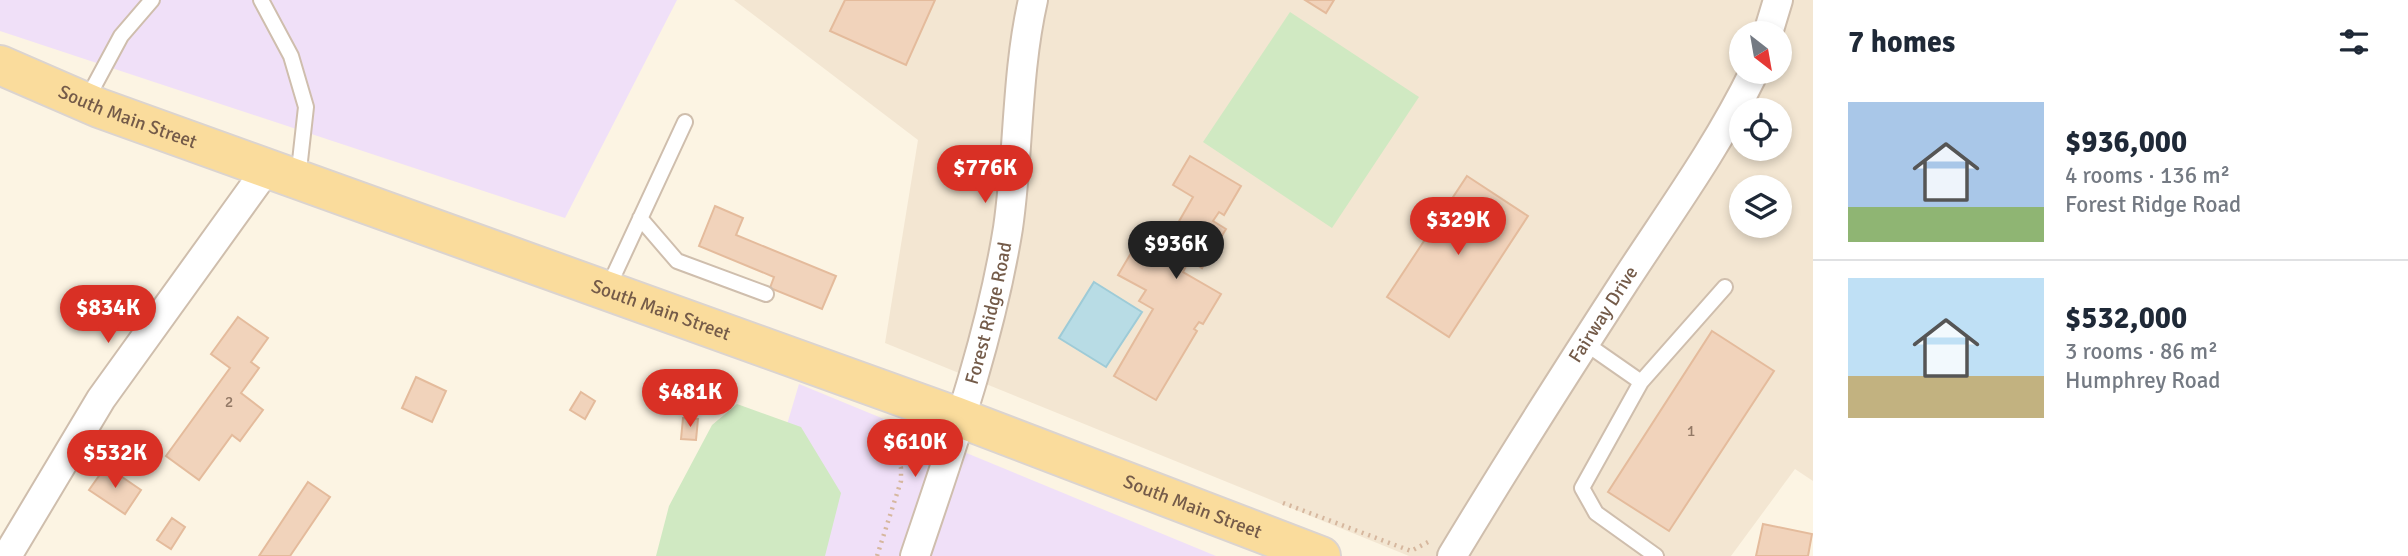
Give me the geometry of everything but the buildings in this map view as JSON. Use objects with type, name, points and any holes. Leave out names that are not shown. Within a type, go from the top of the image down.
[{"type":"main road","name":"South Main Street","points":[[0,65],[85,103],[961,418],[1321,556]]},
{"type":"street","name":"Forest Ridge Road","points":[[915,556],[961,418],[997,285],[1008,226],[1021,78],[1033,0]]},
{"type":"street","points":[[1772,21],[1778,0]]},
{"type":"street","name":"Fairway Drive","points":[[1442,547],[1585,343],[1703,163],[1748,84]]},
{"type":"street","points":[[6,556],[101,399],[282,175]]},
{"type":"lane","points":[[85,103],[121,36],[152,0]]},
{"type":"lane","points":[[261,0],[291,57],[306,107],[282,175]]},
{"type":"lane","points":[[606,291],[685,122]]},
{"type":"lane","points":[[640,218],[677,261],[766,294]]},
{"type":"lane","points":[[1656,556],[1596,513],[1582,488],[1641,382],[1725,287]]},
{"type":"lane","points":[[1585,343],[1641,382]]},
{"type":"path","points":[[877,556],[901,481],[901,468],[892,447]]},
{"type":"path","points":[[1275,500],[1412,551],[1423,547],[1442,547]]},
{"type":"shaded area","points":[[0,0],[677,0],[565,218],[0,31]]},
{"type":"shaded area","points":[[734,0],[1813,0],[1813,481],[1795,469],[1731,556],[1409,556],[885,343],[918,140]]},
{"type":"shaded area","points":[[799,384],[1216,556],[748,556]]},
{"type":"green space","points":[[1290,12],[1419,97],[1332,228],[1203,142]]},
{"type":"green space","points":[[737,404],[801,427],[841,493],[825,556],[656,556],[669,506],[712,425]]},
{"type":"water","points":[[1094,282],[1142,312],[1106,367],[1059,338]]}]
